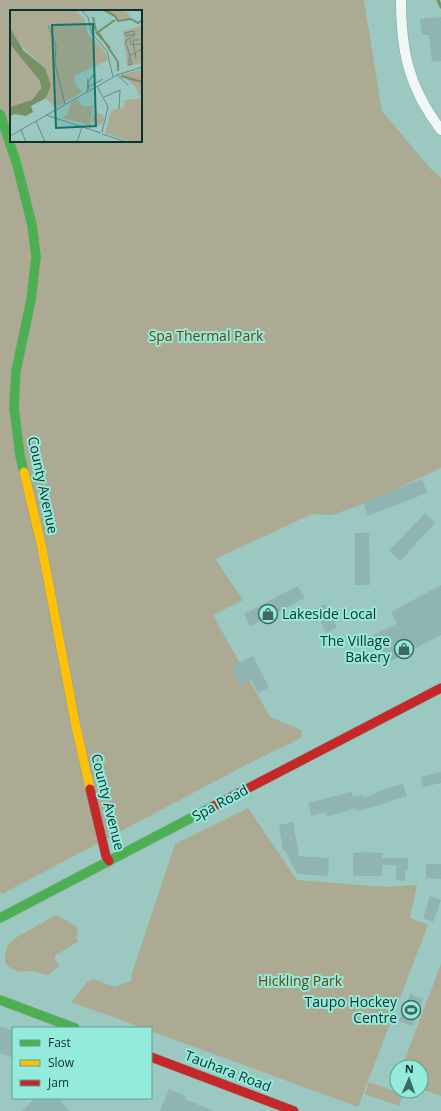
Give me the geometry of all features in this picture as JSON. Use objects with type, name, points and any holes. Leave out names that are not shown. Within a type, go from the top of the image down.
[{"type":"street","points":[[401,0],[404,52],[421,98],[441,130]]},
{"type":"street","name":"County Avenue","points":[[0,114],[17,166],[32,226],[36,257],[31,300],[16,372],[14,407],[20,456],[42,548],[75,722],[106,856],[109,861]]},
{"type":"street","name":"Spa Road","points":[[0,918],[348,735],[441,688]]},
{"type":"street","points":[[0,1000],[71,1027]]},
{"type":"street","name":"Tauhara Road","points":[[152,1057],[294,1111]]},
{"type":"green space","name":"Spa Thermal Park","points":[[0,0],[364,0],[382,111],[431,169],[441,178],[441,468],[366,503],[332,515],[312,514],[215,559],[243,600],[213,615],[270,717],[302,730],[301,738],[242,767],[2,894],[0,892]]},
{"type":"green space","name":"Hickling Park","points":[[248,808],[297,880],[387,887],[417,885],[410,918],[428,925],[358,1107],[152,1031],[152,1027],[140,1027],[71,1002],[88,981],[93,979],[115,987],[131,981],[132,973],[175,844]]},
{"type":"green space","points":[[56,915],[76,926],[78,932],[76,938],[79,941],[56,955],[54,959],[60,965],[49,975],[30,971],[19,972],[9,967],[5,962],[5,952],[8,945],[15,938]]},
{"type":"green space","points":[[441,964],[441,1096],[429,1092],[429,1059],[405,1059]]},
{"type":"green space","points":[[369,1082],[389,1089],[389,1099],[401,1099],[399,1106],[365,1094]]},
{"type":"building","points":[[441,17],[441,61],[432,62],[429,35],[422,35],[420,19]]},
{"type":"building","points":[[422,479],[427,493],[368,516],[363,502]]},
{"type":"building","points":[[425,513],[435,523],[400,561],[389,551]]},
{"type":"building","points":[[355,533],[369,533],[370,585],[355,585]]},
{"type":"building","points":[[441,585],[441,635],[385,664],[370,637],[397,623],[391,612]]},
{"type":"building","points":[[298,586],[305,598],[250,626],[244,614]]},
{"type":"building","points":[[325,604],[337,627],[326,633],[314,609]]},
{"type":"building","points":[[253,656],[269,687],[258,693],[251,679],[240,685],[231,667]]},
{"type":"building","points":[[441,772],[441,783],[423,787],[421,777]]},
{"type":"building","points":[[403,784],[407,796],[357,811],[356,808],[327,817],[326,812],[311,816],[308,803],[351,792],[353,797],[363,795],[364,798],[385,789]]},
{"type":"building","points":[[293,822],[299,856],[329,858],[328,876],[297,874],[285,850],[283,850],[279,825]]},
{"type":"building","points":[[353,853],[383,853],[382,858],[408,858],[408,870],[405,870],[405,881],[396,880],[396,865],[382,865],[382,876],[353,876]]},
{"type":"building","points":[[426,864],[441,864],[441,879],[426,878]]},
{"type":"building","points":[[430,896],[441,900],[433,922],[423,918]]},
{"type":"building","name":"Taupo Hockey Centre","points":[[410,994],[423,999],[412,1026],[399,1021]]},
{"type":"building","points":[[0,1026],[12,1031],[12,1058],[0,1053]]},
{"type":"building","points":[[169,1089],[186,1096],[185,1099],[213,1111],[160,1111]]},
{"type":"building","points":[[34,1099],[64,1099],[61,1102],[70,1111],[22,1111]]},
{"type":"waterway","points":[[438,0],[441,7]]},
{"type":"traffic: fast","points":[[0,114],[17,165],[32,225],[36,257],[31,300],[16,371],[14,407],[20,456],[24,472]]},
{"type":"traffic: fast","points":[[0,918],[212,807]]},
{"type":"traffic: fast","points":[[0,1000],[72,1027]]},
{"type":"traffic: slow","points":[[24,472],[42,548],[75,722],[90,789]]},
{"type":"traffic: jam","points":[[212,807],[441,688]]},
{"type":"traffic: jam","points":[[90,789],[106,856],[109,861]]},
{"type":"traffic: jam","points":[[152,1057],[294,1111]]},
{"type":"place","name":"Lakeside Local","points":[[268,614]]},
{"type":"place","name":"The Village Bakery","points":[[404,649]]},
{"type":"place","name":"Taupo Hockey Centre","points":[[411,1010]]}]
